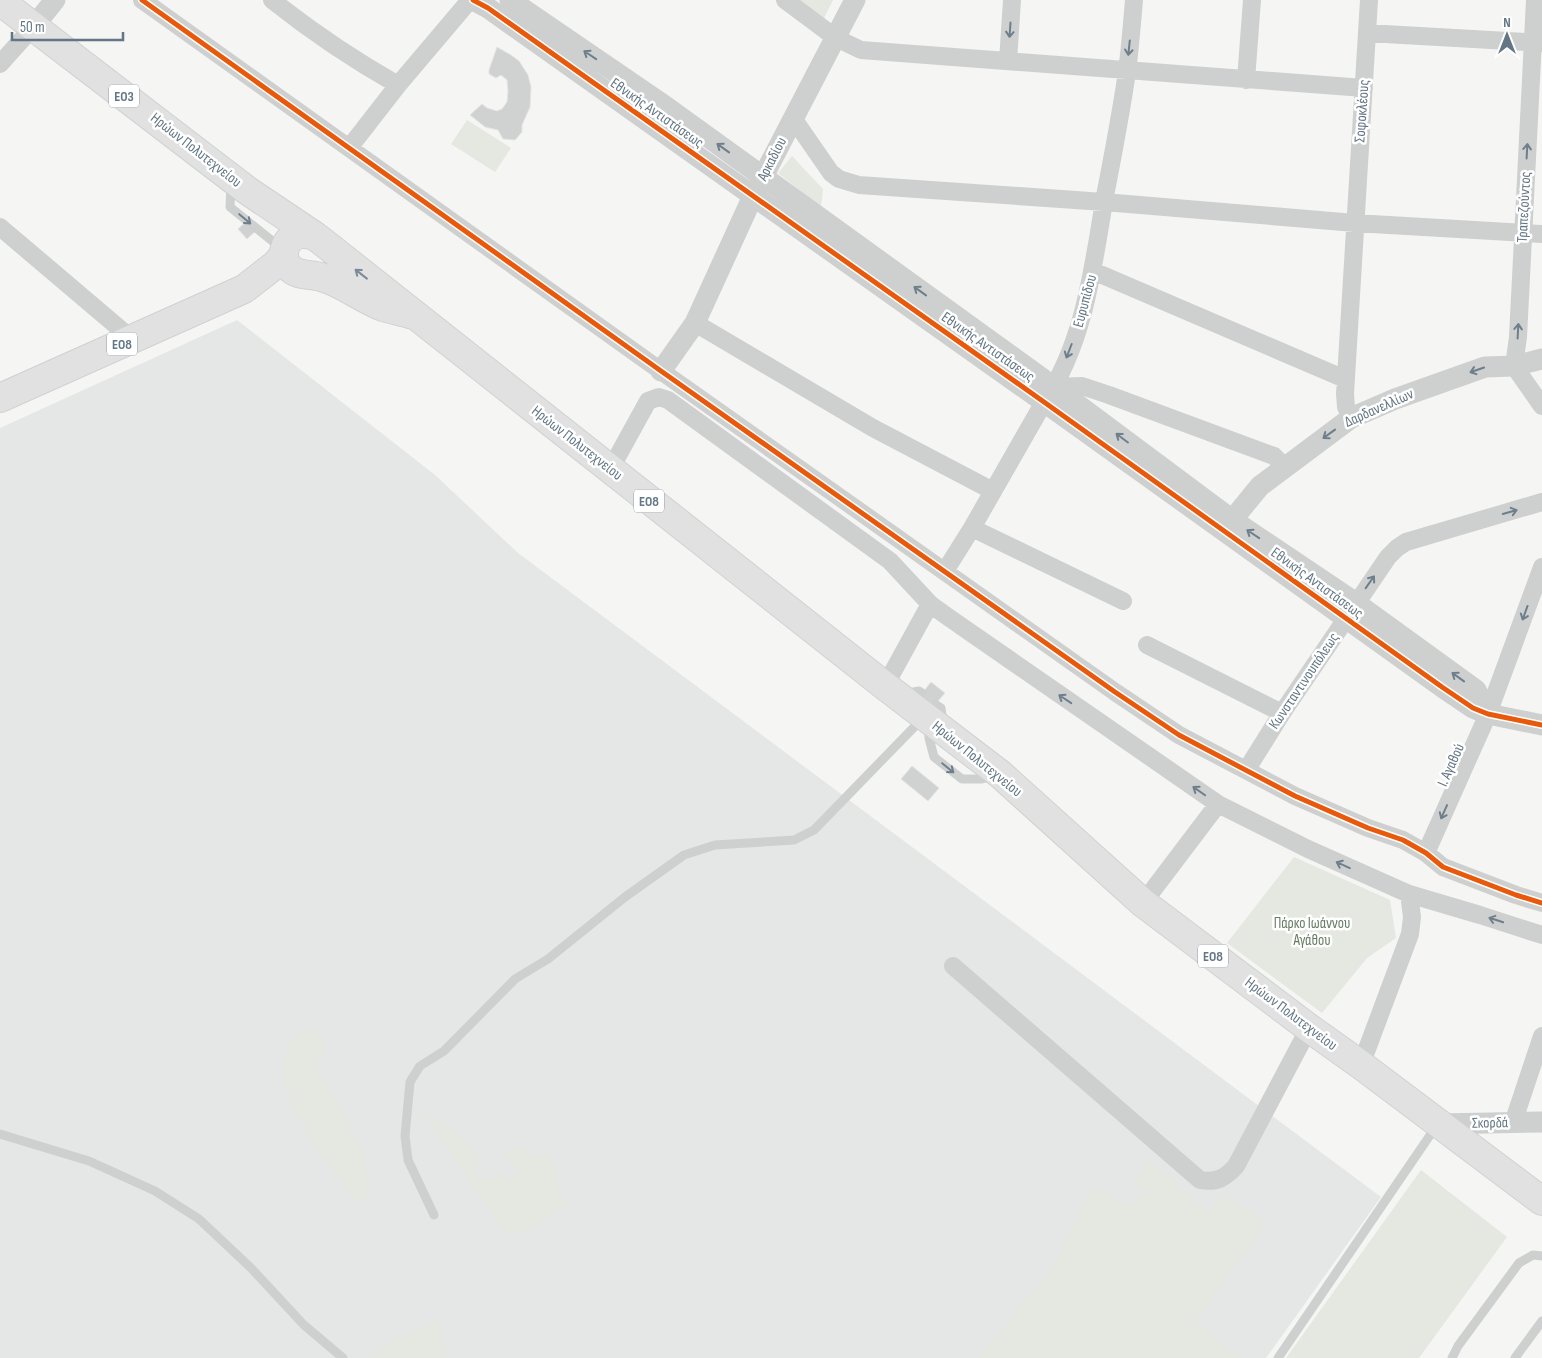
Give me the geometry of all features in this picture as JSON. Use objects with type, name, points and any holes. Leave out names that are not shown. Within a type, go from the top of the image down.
[{"type":"main road","name":"Ηρώων Πολυτεχνείου","points":[[0,1],[240,184],[318,240],[610,470],[920,707],[1000,774],[1143,903],[1542,1201]]},
{"type":"main road","name":"Ηρώων Πολυτεχνείου","points":[[240,184],[285,250],[288,266],[297,273],[322,277],[338,283],[383,307],[413,315]]},
{"type":"main road","name":"ΕΟ8","points":[[0,398],[244,289],[274,265],[292,237],[308,234],[318,240],[325,250],[325,258],[322,265],[316,271],[264,287],[244,289]]},
{"type":"street","points":[[0,64],[55,0]]},
{"type":"street","points":[[142,0],[661,371],[1115,692],[1179,734],[1328,811],[1403,840],[1426,853],[1444,867],[1542,903]]},
{"type":"street","points":[[272,0],[306,27],[368,68],[398,85]]},
{"type":"street","points":[[349,148],[398,85],[472,0]]},
{"type":"street","name":"Εθνικής Αντιστάσεως","points":[[472,0],[488,8],[758,187],[1227,525],[1351,611],[1442,687],[1473,708],[1488,714],[1542,725]]},
{"type":"street","name":"Εθνικής Αντιστάσεως","points":[[510,0],[665,106],[758,187]]},
{"type":"street","points":[[785,0],[836,38],[861,50],[1364,88]]},
{"type":"street","name":"Αρκαδίου","points":[[661,371],[695,323],[758,187],[855,0]]},
{"type":"street","points":[[1008,61],[1012,0]]},
{"type":"street","name":"Ευρυπίδου","points":[[945,571],[1049,395],[1069,354],[1078,330],[1093,270],[1127,71],[1134,0]]},
{"type":"street","points":[[1246,80],[1252,0]]},
{"type":"street","name":"Σοφοκλέους","points":[[1351,418],[1346,407],[1345,379],[1370,0]]},
{"type":"street","name":"Τραπεζούντος","points":[[1514,366],[1518,337],[1523,233],[1535,127],[1537,43],[1534,0]]},
{"type":"street","points":[[1367,33],[1537,43]]},
{"type":"street","points":[[793,118],[831,173],[839,180],[847,183],[1355,223],[1542,234]]},
{"type":"street","points":[[0,227],[132,339]]},
{"type":"street","points":[[1093,270],[1345,379]]},
{"type":"street","points":[[695,323],[873,428],[993,492]]},
{"type":"street","name":"Δαρδανελλίων","points":[[1227,525],[1260,486],[1284,466],[1351,418],[1395,399],[1485,367],[1514,366],[1542,359]]},
{"type":"street","points":[[1514,366],[1542,406]]},
{"type":"street","points":[[1049,395],[1082,386],[1274,456],[1284,466]]},
{"type":"street","points":[[610,470],[648,401],[659,397],[668,400],[890,561],[930,604],[1218,804],[1308,850],[1409,894],[1542,935]]},
{"type":"street","name":"Κωνσταντινουπόλεως","points":[[1247,769],[1282,713],[1351,611],[1388,557],[1397,548],[1406,542],[1542,502]]},
{"type":"street","points":[[972,528],[1123,601]]},
{"type":"street","name":"Ι. Αγαθού","points":[[1426,853],[1488,714],[1542,567]]},
{"type":"street","points":[[920,707],[930,604]]},
{"type":"street","points":[[1147,645],[1282,713]]},
{"type":"street","points":[[1143,903],[1218,804]]},
{"type":"street","points":[[1361,1066],[1410,934],[1412,917],[1409,894]]},
{"type":"street","points":[[953,966],[1200,1180],[1217,1181],[1226,1177],[1236,1166],[1309,1028]]},
{"type":"street","points":[[1513,1123],[1542,1036]]},
{"type":"street","name":"Σκορδά","points":[[1438,1124],[1542,1122]]},
{"type":"lane","points":[[434,1215],[408,1160],[405,1136],[410,1082],[420,1066],[444,1051],[515,979],[548,959],[624,897],[684,855],[715,845],[794,840],[814,830],[920,707]]},
{"type":"lane","points":[[1278,1358],[1438,1124]]},
{"type":"lane","points":[[0,1134],[89,1162],[155,1191],[199,1218],[251,1268],[304,1325],[344,1358]]},
{"type":"lane","points":[[1452,1358],[1458,1346],[1519,1263],[1533,1255],[1542,1256]]},
{"type":"lane","points":[[1515,1358],[1542,1320]]},
{"type":"shaded area","points":[[237,320],[435,475],[518,553],[1381,1197],[1266,1358],[0,1358],[0,428]]},
{"type":"green space","points":[[796,0],[833,0],[823,20]]},
{"type":"green space","points":[[467,120],[511,148],[495,172],[451,144]]},
{"type":"green space","points":[[792,156],[823,189],[821,207],[778,173]]},
{"type":"green space","name":"Πάρκο Ιωάννου Αγάθου","points":[[1294,857],[1390,900],[1396,938],[1367,958],[1322,1013],[1227,943]]},
{"type":"green space","points":[[315,1028],[327,1042],[316,1072],[351,1127],[364,1158],[369,1188],[364,1203],[353,1199],[305,1130],[286,1089],[283,1071],[286,1051],[296,1034]]},
{"type":"green space","points":[[422,1111],[461,1137],[481,1158],[473,1168],[485,1181],[498,1175],[507,1182],[520,1173],[505,1155],[520,1145],[532,1157],[547,1153],[555,1170],[559,1192],[568,1205],[525,1233],[506,1234]]},
{"type":"green space","points":[[1150,1160],[1208,1214],[1225,1195],[1267,1223],[1196,1321],[1239,1358],[978,1358],[1055,1265],[1084,1200],[1097,1187],[1128,1205],[1145,1192],[1135,1181]]},
{"type":"green space","points":[[1421,1170],[1507,1237],[1419,1358],[1286,1358]]},
{"type":"green space","points":[[436,1321],[449,1358],[372,1358],[372,1352]]},
{"type":"building","points":[[497,47],[519,61],[528,75],[531,87],[530,107],[522,125],[522,132],[515,140],[503,139],[498,130],[485,127],[470,115],[482,104],[487,108],[497,111],[502,109],[507,102],[507,80],[501,75],[496,78],[489,74]]},
{"type":"building","points":[[249,219],[258,229],[247,239],[238,229]]},
{"type":"building","points":[[931,682],[945,693],[932,708],[919,697]]},
{"type":"building","points":[[912,766],[939,788],[928,801],[901,779]]},
{"type":"cycle path","points":[[142,0],[661,371],[1115,692],[1179,735],[1295,796],[1368,828],[1403,840],[1426,853],[1443,867],[1542,903]]},
{"type":"cycle path","points":[[473,0],[488,8],[1044,402],[1442,687],[1473,708],[1488,714],[1542,725]]}]
